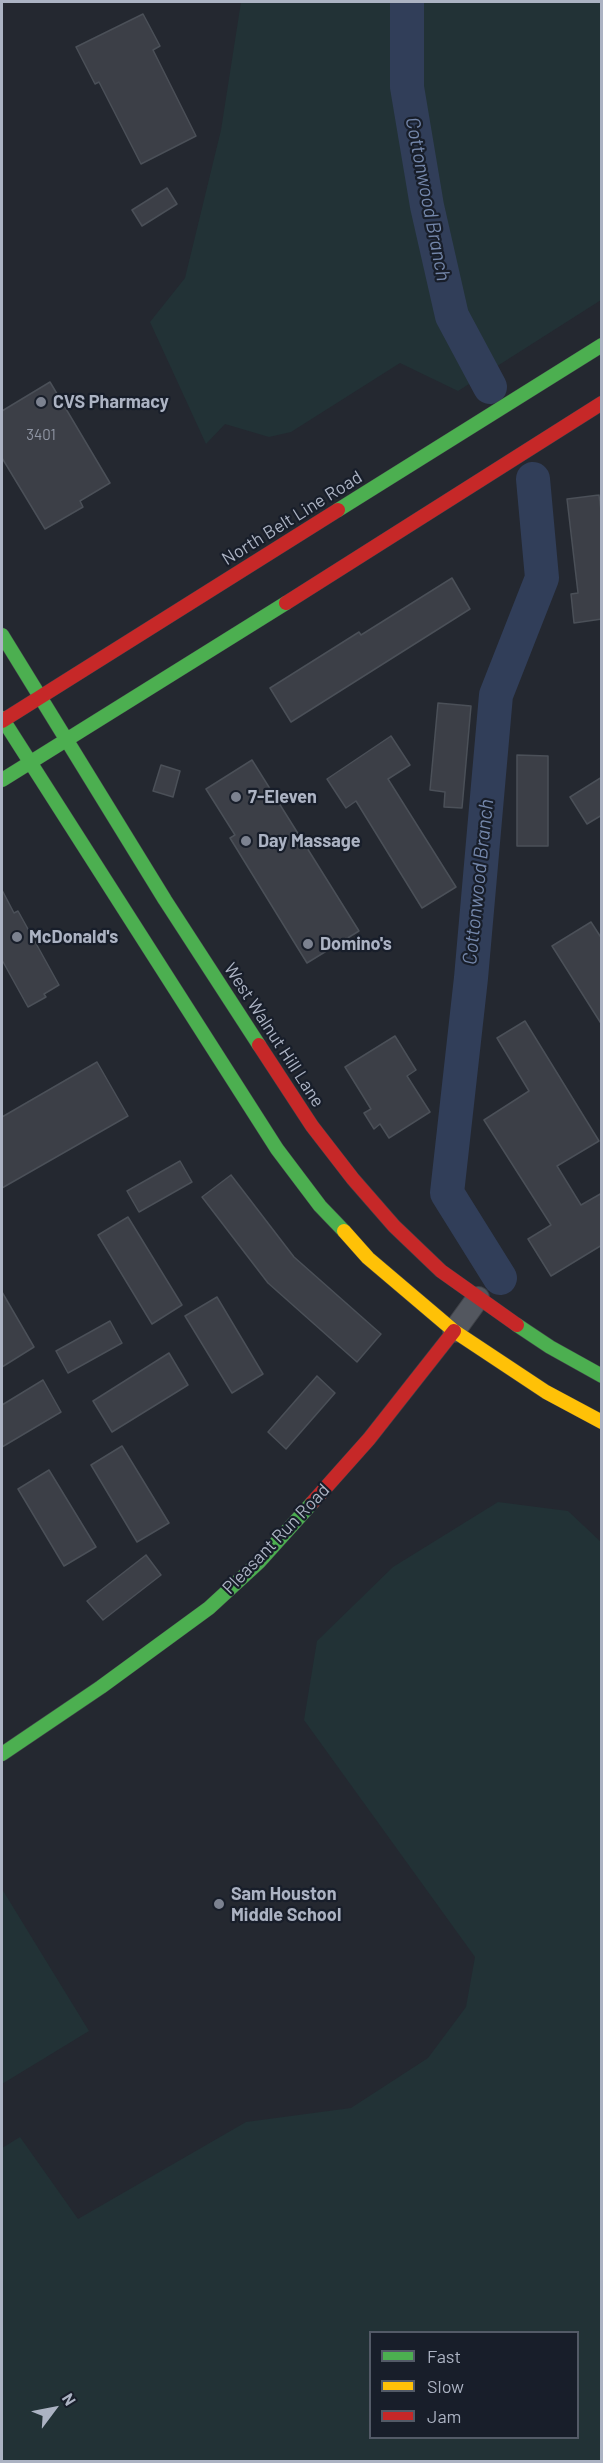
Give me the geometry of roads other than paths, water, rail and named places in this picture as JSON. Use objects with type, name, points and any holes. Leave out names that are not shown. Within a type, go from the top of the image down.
[{"type":"main road","name":"North Belt Line Road","points":[[2,720],[442,451],[602,345]]},
{"type":"main road","points":[[2,780],[67,741],[462,484],[602,403]]},
{"type":"main road","name":"West Walnut Hill Lane","points":[[2,634],[247,1034],[312,1126],[353,1179],[394,1226],[441,1270],[478,1299],[550,1347],[602,1376]]},
{"type":"main road","points":[[2,720],[221,1052],[278,1149],[320,1206],[368,1258],[454,1331],[546,1392],[602,1422]]},
{"type":"main road","name":"Pleasant Run Road","points":[[2,1754],[101,1687],[208,1608],[259,1562],[369,1439],[454,1331]]},
{"type":"street","name":"Pleasant Run Road","points":[[454,1331],[478,1299]]},
{"type":"waterway","name":"Cottonwood Branch","points":[[407,2],[407,87],[427,206],[452,316],[490,387]]},
{"type":"waterway","name":"Cottonwood Branch","points":[[500,1278],[447,1193],[471,978],[496,695],[542,578],[533,479]]},
{"type":"place","name":"CVS Pharmacy","points":[[41,402]]},
{"type":"place","name":"7-Eleven","points":[[236,797]]},
{"type":"place","name":"Day Massage","points":[[246,841]]},
{"type":"place","name":"McDonald's","points":[[17,937]]},
{"type":"place","name":"Domino's","points":[[308,944]]},
{"type":"place","name":"Sam Houston Middle School","points":[[219,1904]]}]
